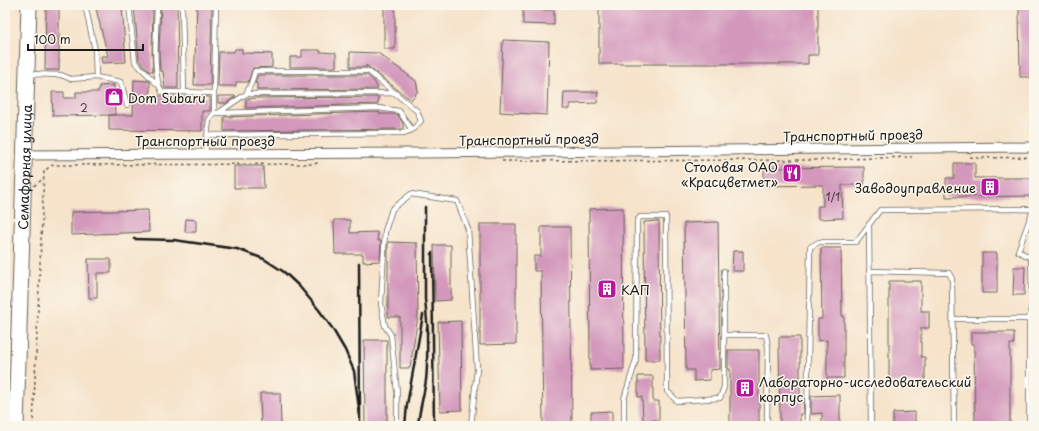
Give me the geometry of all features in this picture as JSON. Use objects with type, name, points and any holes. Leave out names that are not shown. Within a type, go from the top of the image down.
[{"type":"highway","name":"Семафорная улица","points":[[16,426],[29,5]]},
{"type":"street","name":"Транспортный проезд","points":[[24,154],[422,153],[1034,147]]},
{"type":"lane","points":[[86,5],[95,50],[96,77]]},
{"type":"lane","points":[[129,5],[135,62],[158,85],[162,92],[214,93]]},
{"type":"lane","points":[[157,5],[156,68],[158,85]]},
{"type":"lane","points":[[182,5],[184,92]]},
{"type":"lane","points":[[215,113],[216,5]]},
{"type":"lane","points":[[207,135],[404,134],[412,130],[421,121],[417,111],[368,71],[255,71],[246,94]]},
{"type":"lane","points":[[28,74],[61,75],[71,79],[96,77],[121,82],[127,105]]},
{"type":"lane","points":[[205,153],[209,120],[215,113],[246,94],[396,93]]},
{"type":"lane","points":[[215,113],[379,108],[399,111],[412,130]]},
{"type":"lane","points":[[397,426],[397,392],[391,335],[385,326],[380,304],[385,231],[392,209],[411,194],[457,201],[468,229],[477,369],[471,426]]},
{"type":"lane","points":[[807,426],[810,247],[819,242],[856,242],[880,210],[1033,209],[1018,251],[1031,258],[1032,304],[1029,319],[1029,426]]},
{"type":"lane","points":[[624,426],[624,399],[636,360],[637,221],[640,217],[666,217],[667,391],[677,401],[720,398],[724,387],[724,271]]},
{"type":"lane","points":[[869,224],[871,426]]},
{"type":"lane","points":[[869,271],[949,273],[952,279],[954,426]]},
{"type":"lane","points":[[953,319],[1029,319]]},
{"type":"lane","points":[[725,335],[766,335],[768,347],[767,426]]},
{"type":"path","points":[[964,156],[978,158],[1034,157]]},
{"type":"path","points":[[497,161],[806,160],[917,157]]},
{"type":"path","points":[[34,426],[44,171],[52,165],[218,163],[314,164],[322,162]]},
{"type":"path","points":[[34,186],[44,178]]},
{"type":"building","points":[[46,5],[59,5],[59,70],[45,70]]},
{"type":"building","points":[[95,5],[122,5],[126,62],[102,63],[101,56],[108,56]]},
{"type":"building","points":[[134,5],[153,5],[153,71],[149,71],[139,60]]},
{"type":"building","points":[[161,5],[177,5],[178,88],[165,88],[163,71],[160,71],[159,50]]},
{"type":"building","points":[[197,5],[212,5],[210,85],[194,85]]},
{"type":"building","points":[[384,5],[395,5],[395,49],[384,49]]},
{"type":"building","points":[[599,5],[818,5],[818,55],[808,55],[808,64],[599,64]]},
{"type":"building","points":[[1019,7],[1034,7],[1034,77],[1020,77]]},
{"type":"building","points":[[523,10],[554,10],[554,25],[523,24]]},
{"type":"building","points":[[503,40],[549,42],[547,115],[500,112]]},
{"type":"building","points":[[235,49],[242,49],[242,53],[272,54],[272,67],[253,68],[248,82],[236,82],[236,86],[218,86],[219,52],[234,52]]},
{"type":"building","points":[[302,50],[320,50],[320,52],[336,53],[336,67],[290,67],[290,57],[302,57]]},
{"type":"building","points":[[350,52],[378,53],[416,81],[418,91],[411,100],[366,65],[367,67],[350,67]]},
{"type":"building","points":[[258,75],[367,75],[374,81],[378,89],[257,90],[257,83],[255,83]]},
{"type":"building","points":[[134,80],[150,82],[150,96],[210,97],[210,111],[202,111],[202,131],[109,130],[109,115],[53,116],[52,92],[64,92],[64,98],[76,98],[76,92],[99,92],[99,86],[114,85],[115,115],[133,115]]},
{"type":"building","points":[[564,92],[598,92],[597,103],[570,104],[570,109],[563,109]]},
{"type":"building","points":[[218,96],[236,96],[226,103],[218,103]]},
{"type":"building","points":[[378,97],[378,104],[246,108],[246,99],[257,98]]},
{"type":"building","points":[[379,112],[379,114],[397,114],[403,123],[403,129],[224,131],[224,117]]},
{"type":"building","name":"Заводоуправление","points":[[954,163],[975,163],[975,178],[1034,178],[1034,196],[946,197],[946,178],[954,178]]},
{"type":"building","points":[[234,166],[263,166],[264,188],[234,188]]},
{"type":"building","points":[[864,167],[864,185],[842,185],[843,218],[818,219],[818,206],[823,206],[823,185],[764,186],[764,168]]},
{"type":"building","name":"КАП","points":[[623,208],[624,369],[590,370],[589,209]]},
{"type":"building","points":[[148,210],[149,232],[71,235],[71,212]]},
{"type":"building","points":[[186,219],[196,220],[196,232],[185,232]]},
{"type":"building","points":[[334,220],[350,220],[350,233],[377,232],[378,241],[381,241],[380,261],[363,262],[363,254],[335,254]]},
{"type":"building","points":[[659,221],[660,360],[645,360],[644,222]]},
{"type":"building","points":[[718,222],[720,369],[710,370],[710,380],[694,381],[694,370],[686,370],[684,223]]},
{"type":"building","points":[[480,224],[516,224],[516,344],[480,345]]},
{"type":"building","points":[[541,227],[570,227],[572,426],[543,426],[541,271],[534,271],[534,256],[541,256]]},
{"type":"building","points":[[388,242],[417,243],[418,316],[410,368],[400,368],[400,317],[388,317]]},
{"type":"building","points":[[434,245],[451,245],[451,300],[435,301]]},
{"type":"building","points":[[821,248],[841,248],[842,316],[844,316],[844,378],[827,378],[827,340],[818,341],[818,319],[822,319]]},
{"type":"building","points":[[733,251],[743,251],[743,271],[732,271]]},
{"type":"building","points":[[982,253],[997,253],[997,293],[982,293]]},
{"type":"building","points":[[88,259],[111,259],[111,273],[97,273],[97,298],[89,298]]},
{"type":"building","points":[[1014,267],[1025,267],[1024,295],[1013,295]]},
{"type":"building","points":[[889,281],[921,281],[921,311],[929,311],[929,328],[921,328],[921,357],[925,357],[925,382],[889,382]]},
{"type":"building","points":[[461,321],[462,410],[440,411],[438,322]]},
{"type":"building","points":[[971,332],[1014,332],[1014,344],[1010,344],[1010,426],[975,426],[974,344],[971,344]]},
{"type":"building","points":[[779,337],[800,337],[800,396],[804,396],[803,414],[800,414],[800,426],[780,426]]},
{"type":"building","points":[[364,340],[387,340],[387,426],[365,426]]},
{"type":"building","name":"Лабораторно-исследовательский корпус","points":[[728,350],[759,350],[759,426],[730,426],[730,369],[728,369]]},
{"type":"building","points":[[638,376],[653,376],[653,401],[659,401],[659,420],[643,420],[642,397],[638,397]]},
{"type":"building","points":[[260,393],[280,393],[281,426],[261,426]]},
{"type":"building","points":[[840,395],[840,426],[822,426],[822,413],[811,414],[811,396]]},
{"type":"building","points":[[612,411],[612,426],[591,426],[591,412]]},
{"type":"building","points":[[915,412],[915,426],[893,426],[893,413]]},
{"type":"railway","points":[[425,207],[425,299],[428,332]]},
{"type":"railway","points":[[134,239],[174,240],[237,249],[264,259],[284,272],[299,286],[319,310],[345,350],[354,371],[360,416],[359,263]]},
{"type":"railway","points":[[432,253],[434,426]]},
{"type":"railway","points":[[405,426],[407,405],[423,315]]},
{"type":"railway","points":[[418,426],[427,374],[427,328]]},
{"type":"railway","points":[[360,416],[360,426]]},
{"type":"place","name":"Dom Subaru","points":[[114,97]]},
{"type":"place","name":"Столовая ОАО «Красцветмет»","points":[[792,173]]},
{"type":"place","name":"Заводоуправление","points":[[990,187]]},
{"type":"place","name":"КАП","points":[[607,289]]},
{"type":"place","name":"Лабораторно-исследовательский корпус","points":[[745,388]]}]
